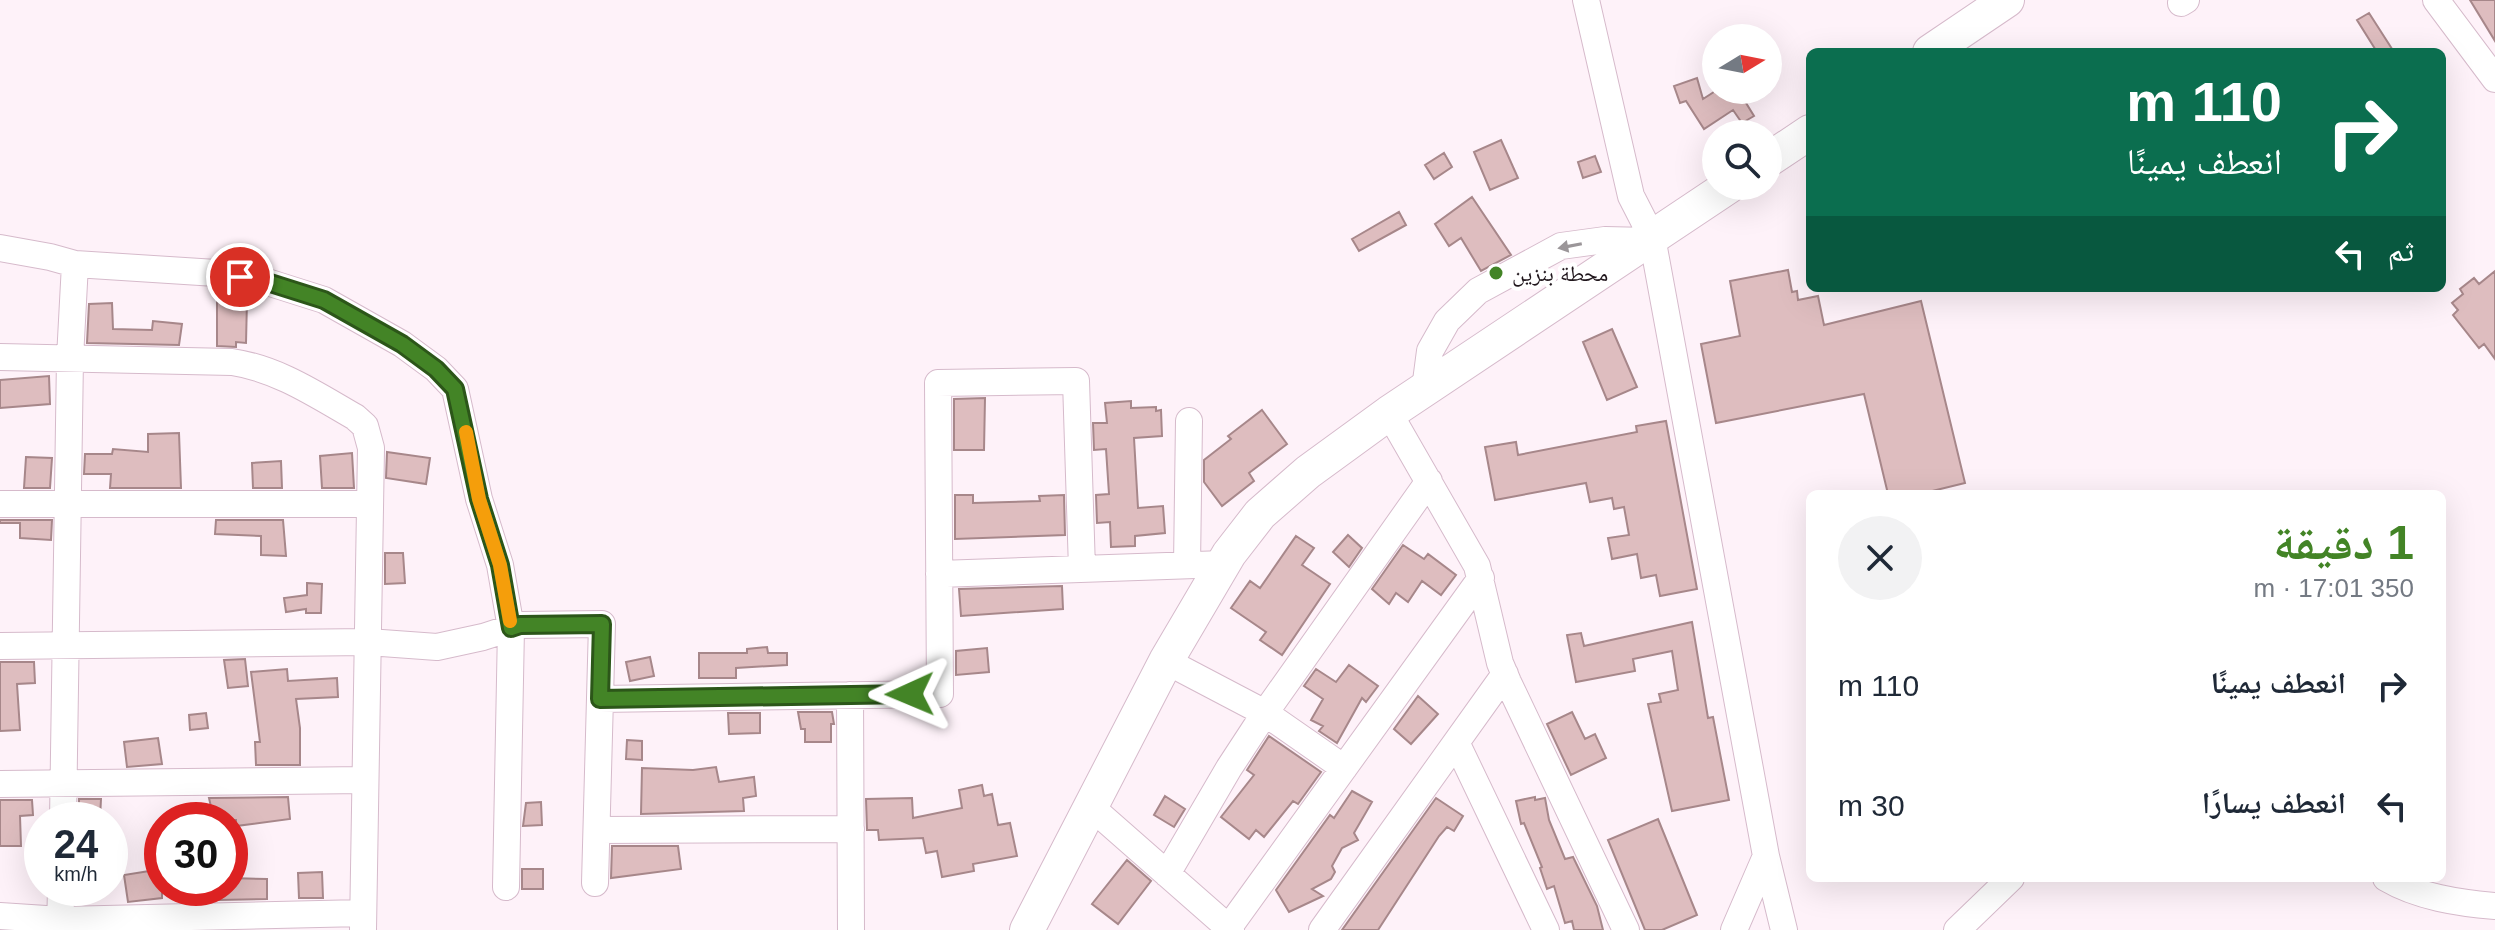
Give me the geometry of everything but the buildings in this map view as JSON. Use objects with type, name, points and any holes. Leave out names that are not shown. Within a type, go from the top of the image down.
[{"type":"main road","points":[[1936,48],[2007,0]]},
{"type":"main road","points":[[1782,151],[1806,135]]},
{"type":"main road","points":[[1027,930],[1166,661],[1224,564],[1260,514],[1308,472],[1389,413],[1708,200]]},
{"type":"street","points":[[1586,0],[1631,196],[1650,239],[1766,856],[1784,930]]},
{"type":"street","points":[[2436,0],[2495,79]]},
{"type":"street","points":[[1425,389],[1430,351],[1447,321],[1478,291],[1561,246],[1605,240],[1650,239]]},
{"type":"street","points":[[0,248],[75,264],[216,273],[264,281],[324,300],[402,344],[436,369],[455,389],[479,499],[500,565],[511,628],[506,887]]},
{"type":"street","points":[[63,802],[70,358],[75,264]]},
{"type":"street","points":[[0,357],[232,362],[256,366],[282,376],[355,417],[365,426],[371,448],[363,922],[60,925],[0,916]]},
{"type":"street","points":[[600,699],[940,694],[938,383],[1076,381],[1082,569]]},
{"type":"street","points":[[1389,413],[1468,546],[1481,578],[1505,674],[1626,930]]},
{"type":"street","points":[[1187,565],[1189,421]]},
{"type":"street","points":[[1167,874],[1265,713],[1429,481]]},
{"type":"street","points":[[0,504],[370,504]]},
{"type":"street","points":[[939,574],[1224,564]]},
{"type":"street","points":[[1091,807],[1229,929],[1481,578]]},
{"type":"street","points":[[0,646],[368,642],[437,647],[520,625],[602,624],[595,883]]},
{"type":"street","points":[[1166,661],[1265,713],[1344,768]]},
{"type":"street","points":[[1322,930],[1505,674]]},
{"type":"street","points":[[850,695],[851,930]]},
{"type":"street","points":[[1457,744],[1546,930]]},
{"type":"street","points":[[0,784],[365,780]]},
{"type":"street","points":[[597,830],[851,829]]},
{"type":"street","points":[[1734,930],[1766,856]]},
{"type":"street","points":[[1957,930],[2007,882]]},
{"type":"street","points":[[2393,882],[2457,902],[2495,906]]},
{"type":"slow traffic","points":[[466,432],[479,499],[500,565],[510,621]]},
{"type":"place","name":"محطة بنزين","points":[[1496,273]]},
{"type":"route","points":[[240,277],[264,281],[324,300],[402,344],[436,369],[455,389],[479,499],[500,565],[511,628],[520,625],[602,624],[600,699],[910,694]]}]
